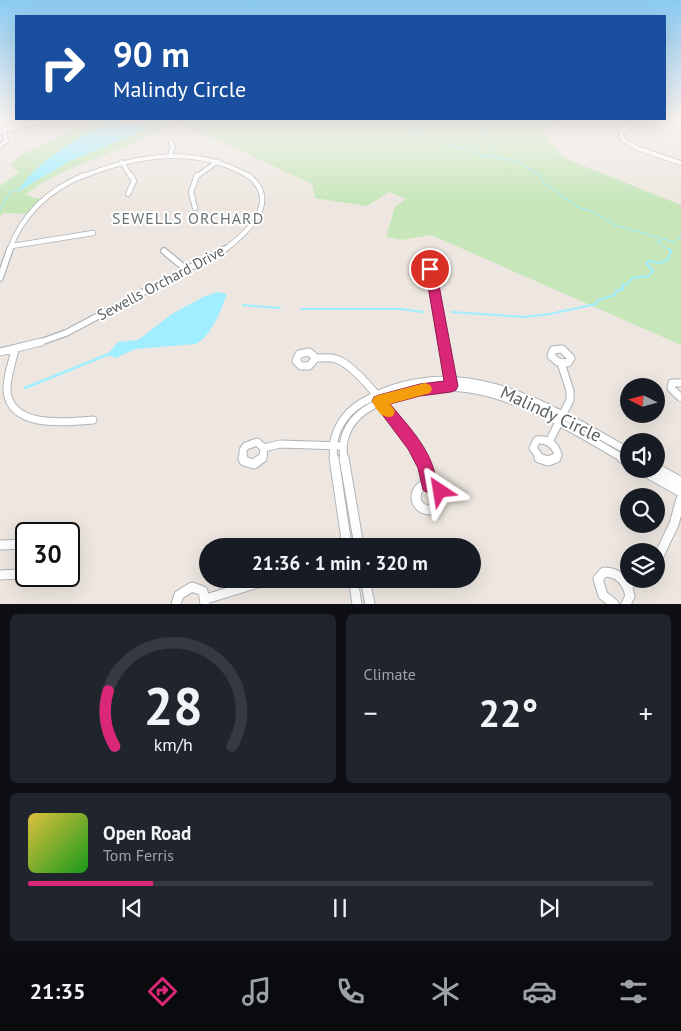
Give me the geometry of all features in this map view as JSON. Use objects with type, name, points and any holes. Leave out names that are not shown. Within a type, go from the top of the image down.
[{"type":"street","points":[[170,155],[173,148],[172,145]]},
{"type":"street","points":[[632,145],[681,163]]},
{"type":"street","name":"Sewells Orchard Drive","points":[[0,278],[23,220],[40,202],[79,178],[122,162],[170,155],[192,156],[218,161],[247,174],[256,181],[263,195],[261,209],[252,226],[235,243],[66,333],[15,350],[0,352]]},
{"type":"street","points":[[195,208],[190,196],[192,183],[199,174],[218,161]]},
{"type":"street","points":[[122,162],[134,181],[128,194]]},
{"type":"street","points":[[12,246],[93,232]]},
{"type":"street","points":[[164,251],[187,270]]},
{"type":"street","points":[[434,273],[433,280],[451,382]]},
{"type":"street","points":[[15,350],[7,393],[14,408],[20,413],[38,420],[93,420]]},
{"type":"street","points":[[316,358],[330,358],[343,363],[377,398],[417,450],[426,466],[428,484]]},
{"type":"street","points":[[549,442],[568,406],[570,391],[561,364]]},
{"type":"street","name":"Malindy Circle","points":[[332,446],[336,431],[348,412],[377,398],[451,382],[491,393],[561,419],[620,448]]},
{"type":"street","points":[[681,383],[672,383],[671,388],[681,398]]},
{"type":"street","name":"Malindy Circle","points":[[342,446],[344,433],[355,417],[377,398]]},
{"type":"street","name":"Malindy Circle","points":[[561,419],[620,456]]},
{"type":"street","points":[[264,448],[280,444],[342,446],[358,538]]},
{"type":"street","points":[[332,446],[347,538]]},
{"type":"street","points":[[665,473],[681,482]]},
{"type":"street","points":[[656,478],[681,492]]},
{"type":"street","points":[[665,543],[674,524],[681,498]]},
{"type":"street","points":[[0,545],[15,544]]},
{"type":"street","points":[[614,604],[600,590],[598,579],[604,572],[613,573],[620,579]]},
{"type":"street","points":[[0,575],[15,574]]},
{"type":"street","points":[[176,604],[179,595],[192,587],[203,591],[205,601],[244,588]]},
{"type":"street","points":[[354,588],[357,604]]},
{"type":"street","points":[[367,588],[370,604]]},
{"type":"street","points":[[626,604],[630,596],[628,588]]},
{"type":"green space","points":[[42,145],[129,145],[76,166],[41,184],[25,195],[44,200],[28,214],[4,213],[0,216],[0,186],[19,172],[10,165],[24,153]]},
{"type":"green space","points":[[228,145],[553,145],[564,158],[681,205],[681,345],[431,235],[402,240],[386,237],[395,207],[406,199],[389,192],[367,206],[315,198],[312,184]]},
{"type":"water","points":[[67,145],[108,145],[70,161],[17,192],[24,182],[50,157]]},
{"type":"water","points":[[218,292],[227,294],[222,307],[207,335],[196,344],[135,349],[116,358],[107,355],[118,342],[138,340],[172,314],[203,297]]},
{"type":"waterway","points":[[449,145],[461,149],[474,149],[476,156],[490,156],[519,162],[539,175],[543,182],[578,207],[593,212],[615,225],[674,242],[681,237]]},
{"type":"waterway","points":[[493,145],[493,151],[500,157]]},
{"type":"waterway","points":[[0,210],[10,192],[21,188]]},
{"type":"waterway","points":[[661,240],[657,242],[671,251]]},
{"type":"waterway","points":[[452,312],[525,317],[550,314],[596,304],[598,300],[615,295],[616,291],[623,289],[622,285],[627,285],[632,278],[649,276],[653,271],[646,263],[649,261],[659,263],[668,260],[671,251]]},
{"type":"waterway","points":[[243,305],[280,308]]},
{"type":"waterway","points":[[301,309],[401,309],[423,312]]},
{"type":"waterway","points":[[25,388],[109,354]]},
{"type":"slow traffic","points":[[388,411],[379,401],[425,389]]},
{"type":"district","name":"SEWELLS ORCHARD","points":[[188,218]]},
{"type":"route","points":[[430,269],[434,273],[433,280],[451,386],[434,387],[379,401],[414,444],[426,466],[428,484],[433,485],[440,491]]}]
